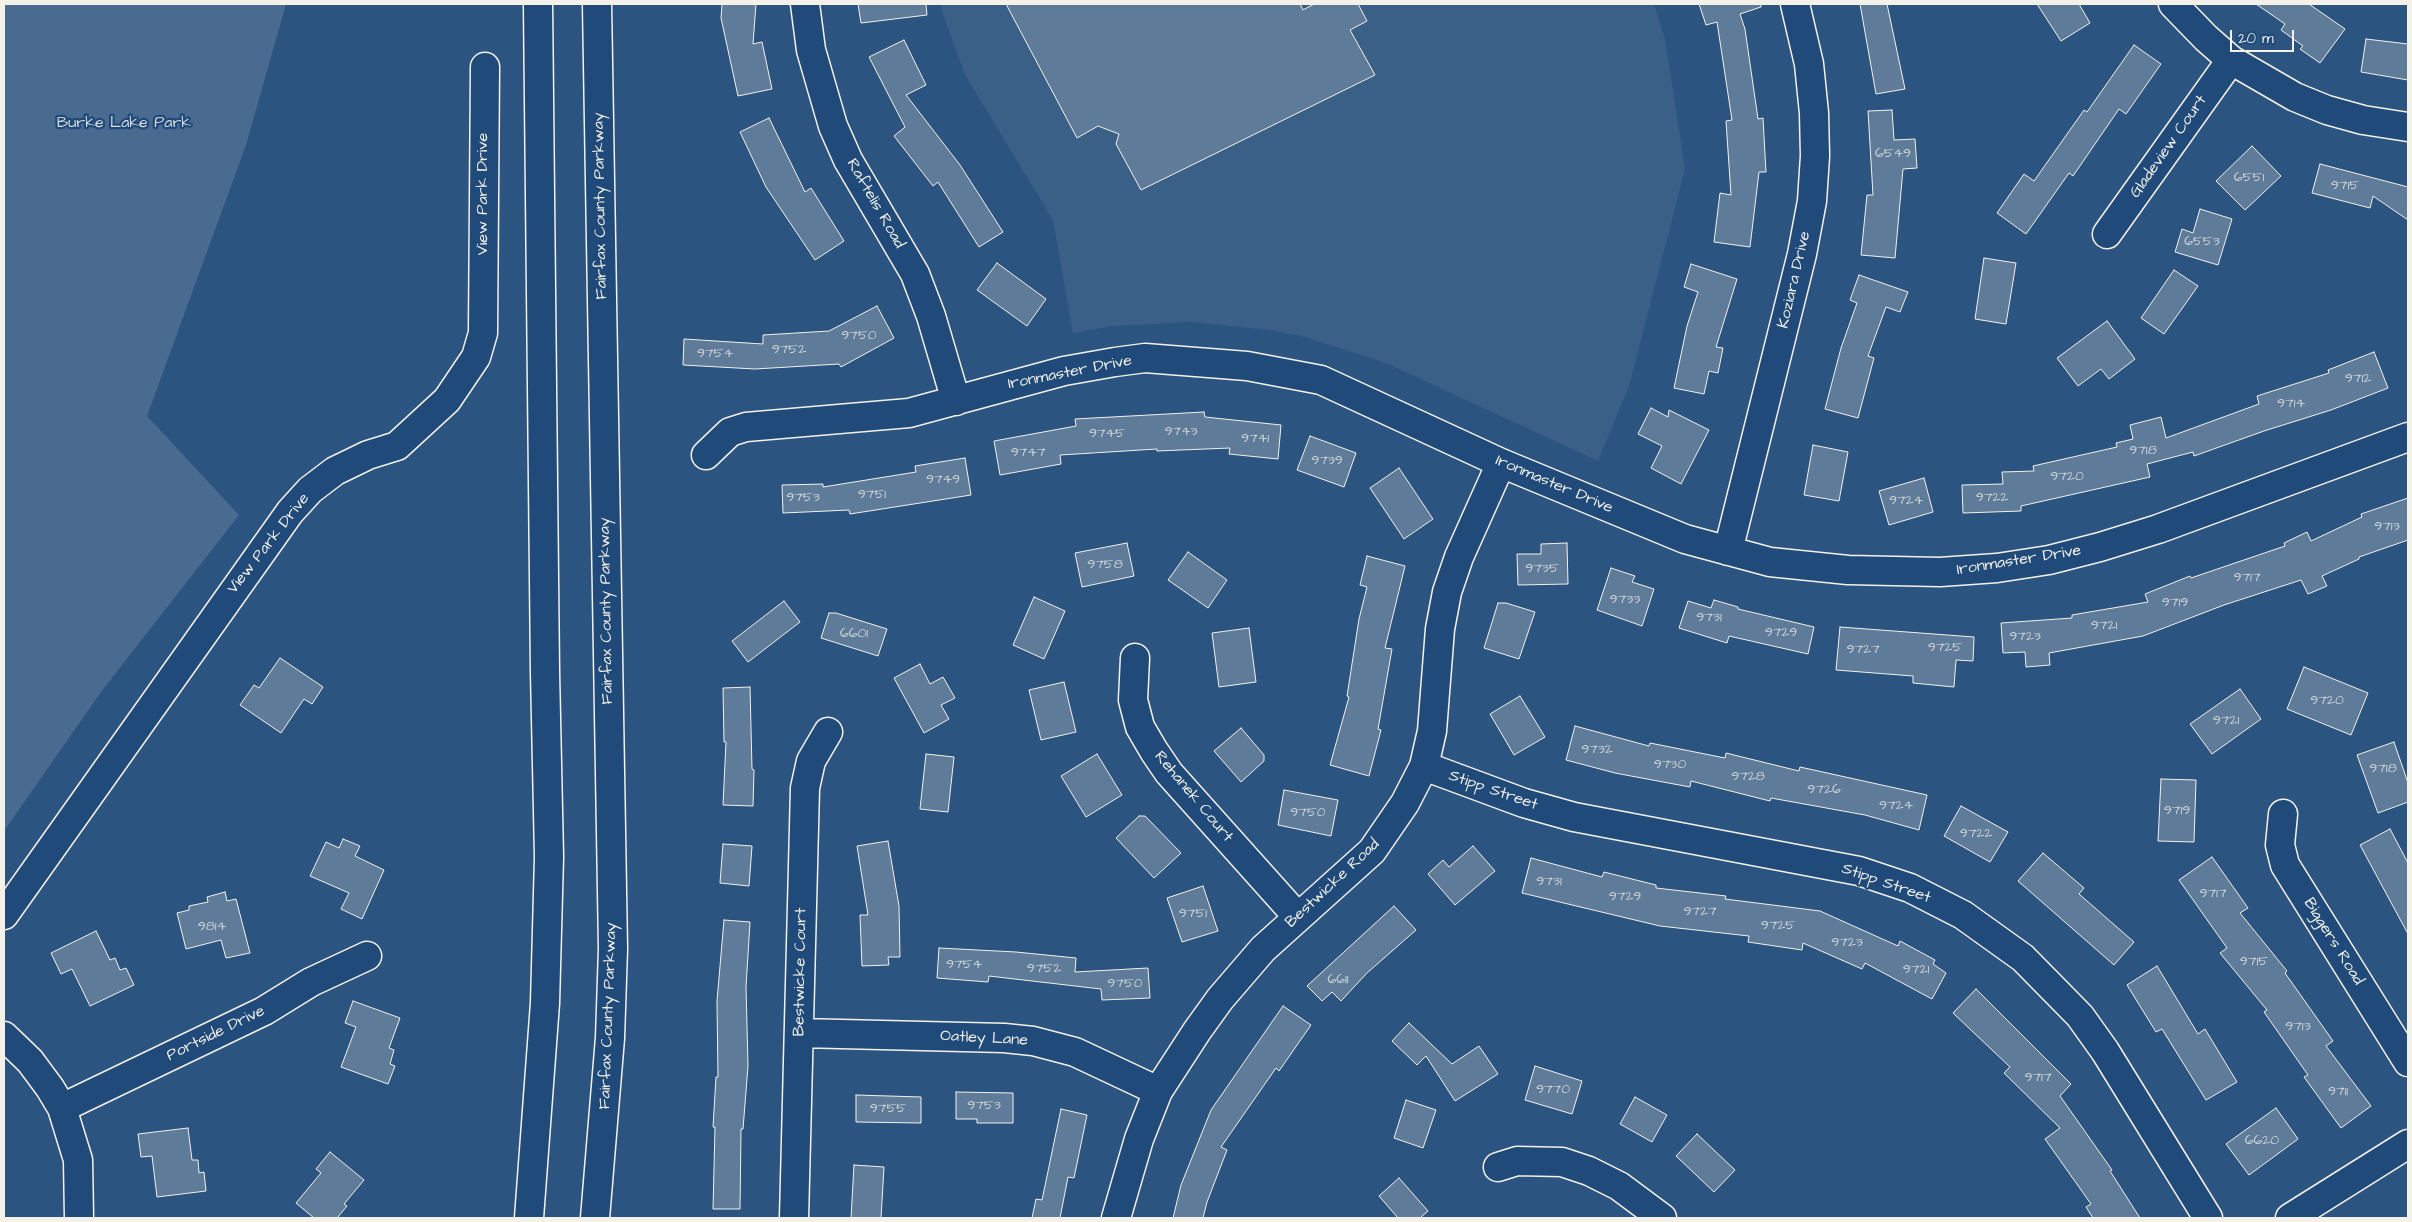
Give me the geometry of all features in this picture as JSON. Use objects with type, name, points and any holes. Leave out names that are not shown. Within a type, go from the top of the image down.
[{"type":"main road","points":[[529,1218],[545,1003],[549,857],[545,672],[538,4]]},
{"type":"main road","name":"Fairfax County Parkway","points":[[596,1218],[610,1038],[613,949],[597,4]]},
{"type":"main road","name":"Raftelis Road","points":[[805,4],[811,50],[833,126],[848,160],[915,274],[931,316],[956,401]]},
{"type":"main road","name":"Koziara Drive","points":[[1728,551],[1802,254],[1812,201],[1815,156],[1814,113],[1809,64],[1795,4]]},
{"type":"main road","points":[[2173,4],[2206,38],[2231,60],[2295,97],[2328,110],[2363,120],[2408,127]]},
{"type":"main road","name":"Gladeview Court","points":[[2107,234],[2231,60]]},
{"type":"main road","name":"View Park Drive","points":[[4,915],[290,512],[310,490],[335,471],[368,455],[397,446],[447,400],[476,357],[483,333],[485,67]]},
{"type":"main road","name":"Ironmaster Drive","points":[[706,455],[730,432],[746,427],[874,418],[909,413],[1064,371],[1145,358],[1247,366],[1321,380],[1502,463],[1653,528],[1728,551],[1770,562],[1848,570],[1940,572],[1997,568],[2049,560],[2100,547],[2158,529],[2408,437]]},
{"type":"main road","name":"Bestwicke Road","points":[[1116,1218],[1139,1139],[1158,1091],[1174,1064],[1220,998],[1263,949],[1297,916],[1372,851],[1405,803],[1424,766],[1432,731],[1440,629],[1447,592],[1459,556],[1502,463]]},
{"type":"main road","name":"Rehanek Court","points":[[1135,658],[1133,700],[1140,727],[1154,751],[1169,773],[1297,916]]},
{"type":"main road","name":"Bestwicke Court","points":[[794,1218],[805,788],[811,761],[828,732]]},
{"type":"main road","name":"Stipp Street","points":[[1424,766],[1524,803],[1574,817],[1860,871],[1910,888],[1963,915],[2023,958],[2053,986],[2080,1016],[2105,1051],[2208,1218]]},
{"type":"main road","name":"Biggers Road","points":[[2284,814],[2280,845],[2285,865],[2408,1062]]},
{"type":"main road","name":"Portside Drive","points":[[62,1108],[264,1011],[311,982],[367,956]]},
{"type":"main road","name":"Oatley Lane","points":[[800,1033],[1033,1040],[1075,1052],[1158,1091]]},
{"type":"main road","points":[[4,1036],[30,1062],[50,1088],[62,1108],[78,1160],[79,1218]]},
{"type":"main road","points":[[2290,1218],[2408,1144]]},
{"type":"main road","points":[[1498,1167],[1517,1161],[1562,1162],[1589,1171],[1619,1186],[1662,1218]]},
{"type":"shaded area","points":[[942,4],[1654,4],[1665,39],[1685,169],[1629,386],[1598,461],[1386,363],[1305,337],[1270,330],[1190,322],[1113,326],[1073,333],[1053,220],[965,75],[942,11]]},
{"type":"green space","name":"Burke Lake Park","points":[[4,4],[286,4],[246,145],[147,416],[239,515],[101,692],[4,831]]},
{"type":"building","points":[[722,4],[756,4],[753,44],[762,42],[772,89],[738,96],[721,18]]},
{"type":"building","points":[[858,4],[926,4],[927,15],[861,23]]},
{"type":"building","points":[[1006,4],[1300,4],[1303,10],[1314,4],[1358,4],[1367,21],[1350,30],[1375,75],[1141,190],[1116,144],[1119,134],[1098,126],[1077,138]]},
{"type":"building","points":[[1699,4],[1761,4],[1761,7],[1740,14],[1745,29],[1758,119],[1763,118],[1766,172],[1759,172],[1750,247],[1714,242],[1720,193],[1731,195],[1726,121],[1732,120],[1717,22],[1706,25]]},
{"type":"building","points":[[1860,4],[1887,4],[1905,89],[1876,94]]},
{"type":"building","points":[[2037,4],[2079,4],[2090,23],[2061,41]]},
{"type":"building","points":[[2256,4],[2309,4],[2345,29],[2320,63],[2300,49],[2303,46],[2281,30],[2285,24]]},
{"type":"building","points":[[2366,39],[2408,44],[2408,80],[2361,72]]},
{"type":"building","points":[[904,40],[926,85],[906,95],[960,165],[1003,232],[979,247],[938,182],[933,186],[894,136],[905,127],[869,57]]},
{"type":"building","points":[[2134,45],[2161,64],[2126,114],[2119,109],[2073,176],[2069,173],[2026,234],[1997,213],[2024,174],[2034,181],[2084,110],[2087,112]]},
{"type":"building","points":[[1892,110],[1894,140],[1915,139],[1917,168],[1903,169],[1895,258],[1861,255],[1867,195],[1873,195],[1868,111]]},
{"type":"building","points":[[769,118],[805,192],[811,188],[844,241],[815,260],[766,187],[740,132]]},
{"type":"building","points":[[2252,146],[2281,176],[2245,210],[2216,181]]},
{"type":"building","points":[[2320,164],[2408,187],[2408,220],[2373,196],[2370,208],[2312,193]]},
{"type":"building","points":[[2200,209],[2232,219],[2218,265],[2175,252],[2182,229],[2193,233]]},
{"type":"building","points":[[1984,258],[2016,263],[2006,324],[1975,319]]},
{"type":"building","points":[[997,263],[1046,299],[1027,326],[977,290]]},
{"type":"building","points":[[1691,264],[1737,279],[1716,347],[1723,348],[1718,373],[1709,371],[1704,394],[1674,388],[1687,326],[1698,292],[1684,287]]},
{"type":"building","points":[[2174,270],[2198,286],[2164,334],[2141,318]]},
{"type":"building","points":[[1859,275],[1908,292],[1900,312],[1886,307],[1868,356],[1874,358],[1858,418],[1825,409],[1841,348],[1857,303],[1850,300]]},
{"type":"building","points":[[877,306],[894,338],[841,367],[839,364],[755,369],[683,365],[684,339],[763,344],[763,335],[829,331]]},
{"type":"building","points":[[2107,321],[2135,359],[2109,379],[2101,369],[2078,386],[2057,358]]},
{"type":"building","points":[[2374,352],[2388,388],[2331,410],[2194,456],[2193,452],[2147,464],[2150,477],[2021,506],[2021,511],[1963,513],[1962,485],[2003,484],[2002,472],[2034,471],[2033,466],[2117,447],[2116,443],[2133,439],[2130,425],[2161,417],[2166,438],[2259,404],[2257,396],[2329,373],[2328,370]]},
{"type":"building","points":[[1651,408],[1668,417],[1669,410],[1709,430],[1681,484],[1651,468],[1662,446],[1638,434]]},
{"type":"building","points":[[1204,412],[1205,417],[1281,425],[1278,459],[1229,454],[1230,448],[1157,451],[1157,449],[1060,455],[1061,464],[1000,475],[994,441],[1076,426],[1075,419]]},
{"type":"building","points":[[1310,436],[1356,453],[1344,487],[1297,470]]},
{"type":"building","points":[[1813,445],[1848,452],[1839,501],[1804,495]]},
{"type":"building","points":[[965,458],[971,495],[850,514],[849,510],[783,513],[782,485],[823,484],[823,487],[916,472],[915,466]]},
{"type":"building","points":[[1399,468],[1433,519],[1404,539],[1370,488]]},
{"type":"building","points":[[1924,478],[1933,512],[1889,525],[1879,491]]},
{"type":"building","points":[[2408,498],[2408,540],[2359,557],[2359,559],[2322,576],[2327,586],[2308,594],[2301,580],[2224,605],[2143,636],[2049,653],[2050,665],[2026,667],[2025,652],[2003,653],[2001,623],[2072,618],[2072,615],[2148,602],[2145,594],[2190,576],[2191,578],[2285,546],[2284,543],[2307,532],[2311,541],[2362,517],[2361,514]]},
{"type":"building","points":[[1127,543],[1134,576],[1082,587],[1075,553]]},
{"type":"building","points":[[1567,543],[1568,584],[1518,585],[1517,554],[1541,554],[1541,544]]},
{"type":"building","points":[[1188,552],[1227,580],[1208,608],[1168,580]]},
{"type":"building","points":[[1367,556],[1405,566],[1385,648],[1392,649],[1378,729],[1381,730],[1369,776],[1330,765],[1349,697],[1347,696],[1359,619],[1367,587],[1360,585]]},
{"type":"building","points":[[1611,568],[1635,576],[1632,582],[1654,589],[1642,626],[1597,610]]},
{"type":"building","points":[[1034,597],[1065,611],[1044,659],[1013,645]]},
{"type":"building","points":[[1714,600],[1738,607],[1738,609],[1814,627],[1808,654],[1729,636],[1727,643],[1679,628],[1688,601],[1711,608]]},
{"type":"building","points":[[784,601],[800,622],[748,662],[732,641]]},
{"type":"building","points":[[1498,603],[1506,603],[1535,612],[1519,659],[1484,648]]},
{"type":"building","points":[[829,613],[836,613],[887,629],[878,656],[821,638]]},
{"type":"building","points":[[1840,627],[1974,637],[1973,661],[1956,660],[1954,687],[1913,683],[1913,676],[1836,670]]},
{"type":"building","points":[[1249,628],[1256,682],[1219,687],[1212,633]]},
{"type":"building","points":[[280,658],[323,687],[312,704],[304,699],[281,733],[240,705],[254,685],[259,688]]},
{"type":"building","points":[[920,664],[930,684],[943,677],[955,698],[941,705],[949,719],[924,733],[894,678]]},
{"type":"building","points":[[2304,667],[2368,693],[2351,735],[2287,709]]},
{"type":"building","points":[[1064,682],[1076,732],[1041,740],[1029,690]]},
{"type":"building","points":[[750,687],[752,769],[754,770],[753,806],[723,805],[726,742],[724,742],[723,688]]},
{"type":"building","points":[[2240,689],[2261,719],[2212,754],[2190,724]]},
{"type":"building","points":[[1520,696],[1545,737],[1514,755],[1490,714]]},
{"type":"building","points":[[1575,726],[1649,746],[1650,743],[1725,758],[1726,753],[1799,771],[1800,767],[1927,795],[1919,830],[1865,815],[1771,798],[1770,801],[1691,781],[1690,787],[1615,773],[1566,760]]},
{"type":"building","points":[[1241,728],[1264,755],[1264,761],[1241,782],[1214,751]]},
{"type":"building","points":[[2394,742],[2408,783],[2408,802],[2378,813],[2357,755]]},
{"type":"building","points":[[926,754],[954,757],[948,812],[920,809]]},
{"type":"building","points":[[1097,754],[1122,795],[1086,817],[1061,776]]},
{"type":"building","points":[[2161,779],[2196,780],[2194,842],[2158,841]]},
{"type":"building","points":[[1284,790],[1338,800],[1331,836],[1278,825]]},
{"type":"building","points":[[1961,806],[2008,832],[1990,862],[1944,836]]},
{"type":"building","points":[[1139,816],[1145,816],[1181,853],[1154,878],[1116,838]]},
{"type":"building","points":[[2390,829],[2408,863],[2408,934],[2360,845]]},
{"type":"building","points":[[343,839],[360,846],[355,856],[384,870],[362,919],[341,909],[349,893],[310,876],[326,842],[339,848]]},
{"type":"building","points":[[888,841],[899,906],[900,957],[888,957],[889,965],[862,966],[860,915],[868,915],[857,846]]},
{"type":"building","points":[[723,844],[752,846],[749,886],[720,883]]},
{"type":"building","points":[[1473,846],[1495,871],[1455,905],[1428,874],[1443,860],[1449,867]]},
{"type":"building","points":[[2043,853],[2084,888],[2079,894],[2134,942],[2114,965],[2018,881]]},
{"type":"building","points":[[2212,857],[2248,908],[2240,913],[2287,971],[2285,973],[2333,1041],[2326,1046],[2371,1106],[2341,1128],[2304,1077],[2308,1075],[2264,1012],[2267,1010],[2220,953],[2227,948],[2179,880]]},
{"type":"building","points":[[1531,858],[1602,877],[1604,872],[1656,885],[1656,888],[1726,896],[1725,899],[1820,911],[1898,946],[1900,941],[1935,960],[1933,964],[1946,973],[1932,999],[1865,963],[1862,969],[1803,943],[1802,950],[1748,942],[1749,936],[1660,926],[1522,893]]},
{"type":"building","points":[[1203,886],[1218,931],[1182,942],[1167,898]]},
{"type":"building","points":[[225,892],[227,901],[236,899],[250,953],[226,958],[221,940],[186,949],[177,913],[189,910],[189,906],[208,902],[207,897]]},
{"type":"building","points":[[1394,906],[1416,930],[1367,973],[1341,1001],[1332,992],[1322,1001],[1307,986]]},
{"type":"building","points":[[724,920],[750,922],[746,987],[748,1066],[743,1129],[741,1129],[740,1209],[713,1209],[715,1127],[713,1127],[716,1077],[718,1077],[717,1001]]},
{"type":"building","points":[[96,931],[110,960],[115,958],[120,970],[126,968],[134,985],[90,1006],[72,969],[61,974],[51,953]]},
{"type":"building","points":[[939,948],[1016,952],[1076,958],[1075,972],[1148,968],[1150,998],[1102,1000],[1101,989],[989,976],[988,982],[937,978]]},
{"type":"building","points":[[2157,966],[2198,1034],[2205,1029],[2237,1082],[2206,1100],[2162,1029],[2156,1032],[2127,985]]},
{"type":"building","points":[[1976,989],[2071,1084],[2060,1096],[2112,1170],[2110,1171],[2140,1218],[2093,1218],[2086,1207],[2091,1204],[2045,1139],[2060,1128],[2004,1073],[2010,1067],[1953,1013]]},
{"type":"building","points":[[353,1001],[400,1018],[389,1048],[394,1050],[390,1064],[395,1066],[388,1084],[341,1067],[356,1027],[345,1023]]},
{"type":"building","points":[[1283,1006],[1311,1025],[1279,1071],[1276,1068],[1221,1147],[1227,1150],[1207,1202],[1203,1218],[1173,1218],[1181,1185],[1211,1110]]},
{"type":"building","points":[[1409,1023],[1452,1064],[1479,1046],[1498,1074],[1455,1101],[1426,1056],[1417,1065],[1392,1041]]},
{"type":"building","points":[[1535,1066],[1582,1081],[1572,1114],[1525,1100]]},
{"type":"building","points":[[956,1092],[1013,1093],[1013,1123],[977,1123],[977,1119],[956,1119]]},
{"type":"building","points":[[856,1095],[921,1097],[921,1123],[856,1122]]},
{"type":"building","points":[[1635,1097],[1667,1115],[1652,1142],[1620,1124]]},
{"type":"building","points":[[1406,1100],[1436,1110],[1423,1148],[1394,1138]]},
{"type":"building","points":[[2276,1108],[2298,1139],[2249,1175],[2226,1144]]},
{"type":"building","points":[[1061,1109],[1087,1115],[1074,1178],[1068,1177],[1060,1218],[1032,1218],[1036,1199],[1042,1200]]},
{"type":"building","points":[[188,1128],[192,1160],[198,1160],[199,1173],[204,1172],[206,1191],[157,1197],[152,1156],[141,1157],[138,1134]]},
{"type":"building","points":[[1697,1134],[1735,1170],[1714,1192],[1676,1156]]},
{"type":"building","points":[[330,1152],[364,1180],[344,1204],[347,1206],[337,1218],[314,1218],[296,1203],[321,1173],[316,1169]]},
{"type":"building","points":[[854,1165],[884,1167],[881,1218],[851,1218]]},
{"type":"building","points":[[1399,1178],[1428,1211],[1420,1218],[1398,1218],[1379,1196]]}]
